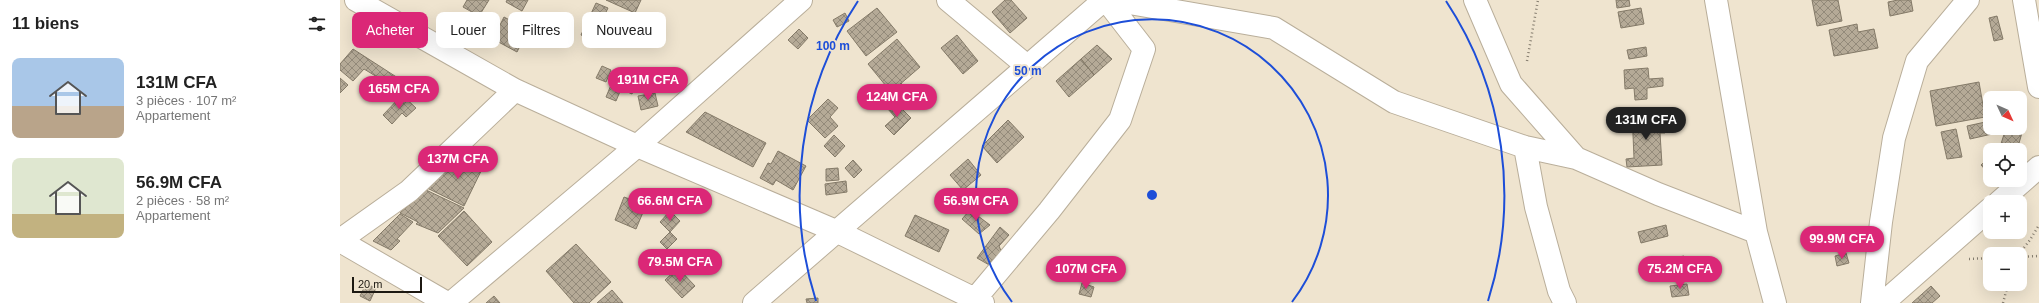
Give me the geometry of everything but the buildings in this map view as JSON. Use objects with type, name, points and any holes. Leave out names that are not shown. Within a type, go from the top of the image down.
[{"type":"street","points":[[356,0],[515,90],[637,146],[836,231],[979,301],[1120,120],[1144,49],[1105,0],[1027,66],[836,231],[754,303]]},
{"type":"street","points":[[948,0],[1027,66]]},
{"type":"street","points":[[1112,0],[1274,28],[1394,102],[1525,147],[1576,158],[1658,194],[1756,232]]},
{"type":"street","points":[[1475,0],[1511,84],[1576,158]]},
{"type":"street","points":[[1716,0],[1756,232],[1775,303]]},
{"type":"street","points":[[1872,303],[1881,222],[1894,138],[1917,61],[1968,0]]},
{"type":"street","points":[[2024,0],[2039,87]]},
{"type":"street","points":[[451,303],[637,146],[796,1]]},
{"type":"street","points":[[447,303],[340,240],[409,191],[515,90]]},
{"type":"street","points":[[1525,147],[1536,207],[1559,291],[1565,303]]},
{"type":"street","points":[[2006,195],[2039,167]]},
{"type":"street","points":[[1883,303],[1983,215]]},
{"type":"path","points":[[1527,64],[1538,0]]},
{"type":"path","points":[[2025,247],[2039,225]]},
{"type":"path","points":[[2027,255],[2039,256]]},
{"type":"path","points":[[2003,303],[2006,291]]}]
